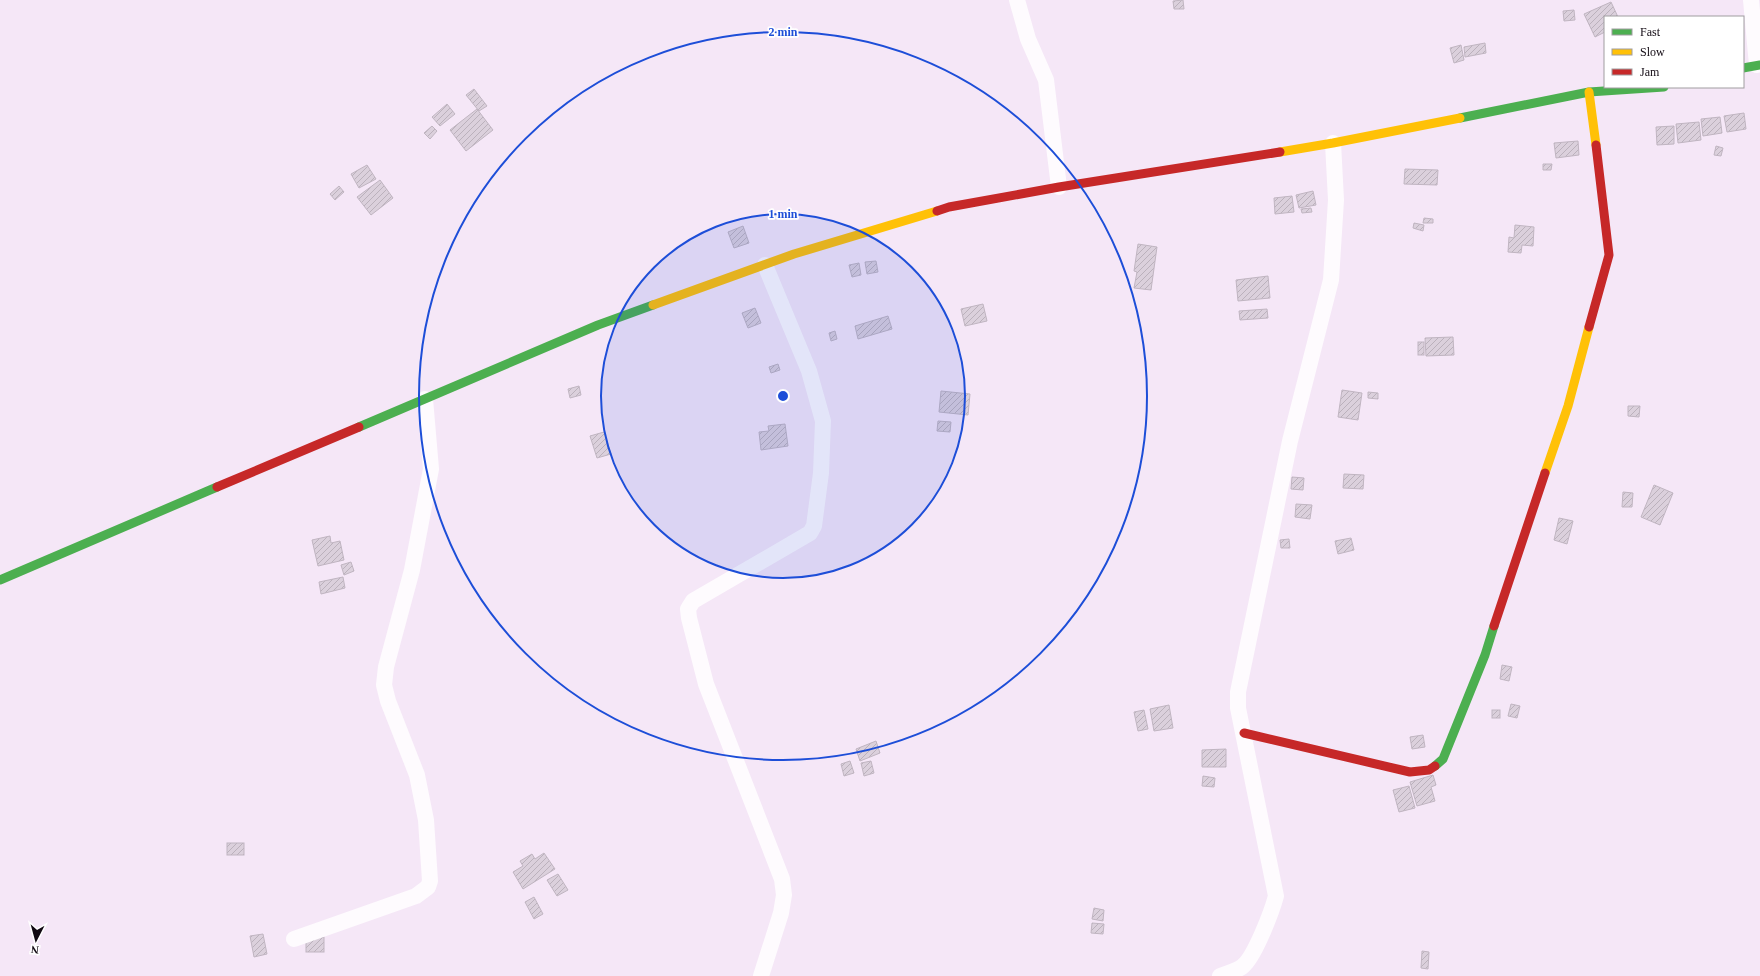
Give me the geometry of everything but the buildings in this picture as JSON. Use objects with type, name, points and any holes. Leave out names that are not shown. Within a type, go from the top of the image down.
[{"type":"street","points":[[1017,0],[1028,39],[1046,80],[1059,186]]},
{"type":"street","points":[[1751,0],[1753,66]]},
{"type":"street","points":[[0,580],[598,325],[765,265],[949,207],[1059,186],[1333,143],[1589,92],[1649,88]]},
{"type":"street","points":[[1244,733],[1410,772],[1429,770],[1443,758],[1485,655],[1532,509],[1568,406],[1609,255],[1589,92]]},
{"type":"street","points":[[1220,976],[1243,966],[1251,957],[1273,909],[1276,896],[1238,708],[1238,692],[1290,441],[1331,280],[1336,200],[1333,143]]},
{"type":"street","points":[[761,976],[781,913],[784,895],[782,879],[706,684],[688,609],[693,601],[810,533],[814,526],[821,473],[823,421],[809,371],[765,265]]},
{"type":"street","points":[[294,939],[416,896],[428,887],[430,881],[426,820],[417,775],[388,701],[384,685],[386,667],[412,570],[431,469],[425,399]]},
{"type":"traffic: fast","points":[[1744,68],[1760,65]]},
{"type":"traffic: fast","points":[[1460,118],[1589,92],[1649,88]]},
{"type":"traffic: fast","points":[[359,427],[598,325],[653,305]]},
{"type":"traffic: fast","points":[[0,580],[217,487]]},
{"type":"traffic: fast","points":[[1435,766],[1443,759],[1485,655],[1494,626]]},
{"type":"traffic: slow","points":[[1589,92],[1596,145]]},
{"type":"traffic: slow","points":[[1280,152],[1460,118]]},
{"type":"traffic: slow","points":[[653,305],[794,254],[937,211]]},
{"type":"traffic: slow","points":[[1545,473],[1568,406],[1589,327]]},
{"type":"traffic: jam","points":[[1589,327],[1609,255],[1596,145]]},
{"type":"traffic: jam","points":[[937,211],[949,207],[1059,187],[1280,152]]},
{"type":"traffic: jam","points":[[217,487],[359,427]]},
{"type":"traffic: jam","points":[[1494,626],[1545,473]]},
{"type":"traffic: jam","points":[[1244,733],[1410,772],[1429,770],[1435,766]]}]
